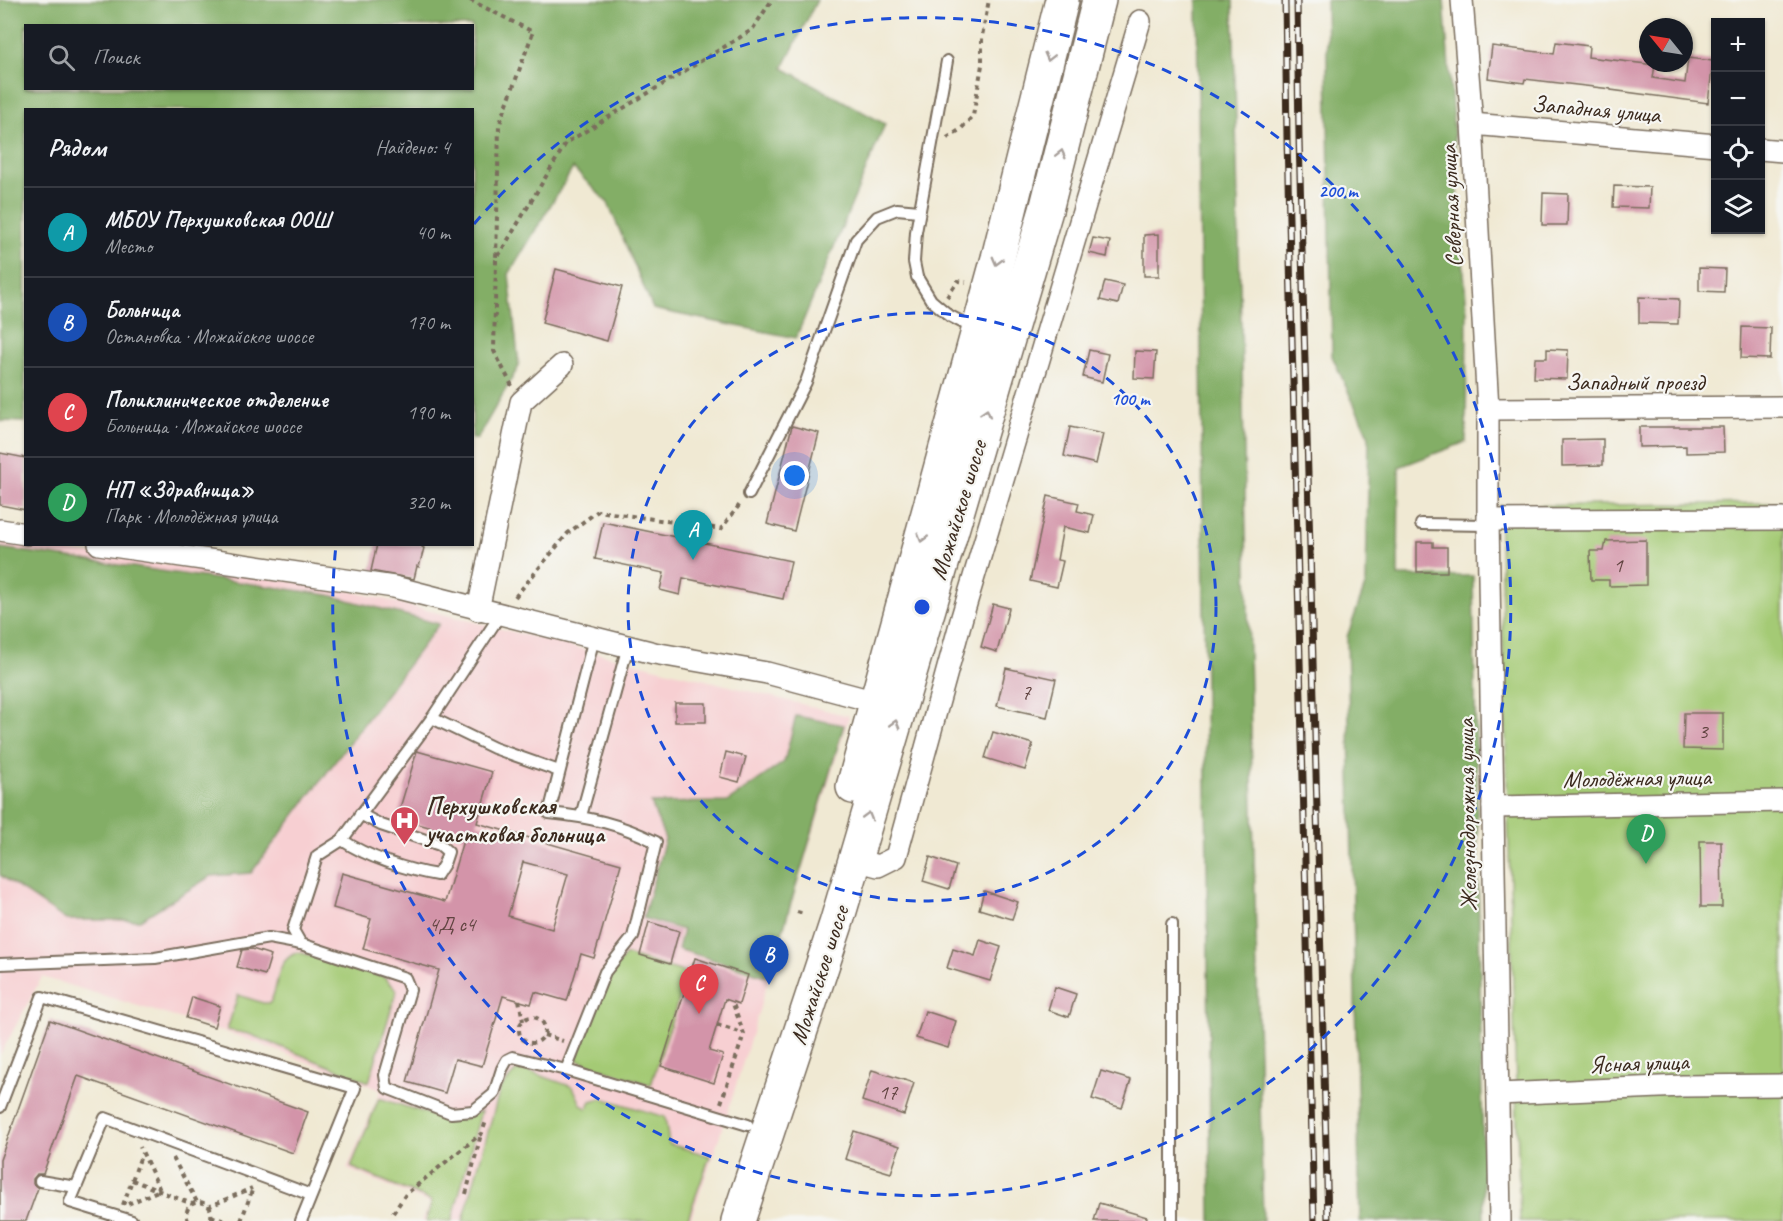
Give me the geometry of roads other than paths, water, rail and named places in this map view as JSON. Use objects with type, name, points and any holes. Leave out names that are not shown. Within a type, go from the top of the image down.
[{"type":"main road","name":"Можайское шоссе","points":[[716,1221],[732,1120],[816,917],[1025,157],[1062,0]]},
{"type":"main road","name":"Можайское шоссе","points":[[738,1221],[833,935],[1046,210],[1099,0]]},
{"type":"street","name":"Северная улица","points":[[1462,0],[1472,124],[1488,409]]},
{"type":"street","points":[[855,860],[878,866],[896,857],[962,617],[1140,21]]},
{"type":"street","name":"Западная улица","points":[[1472,124],[1711,145]]},
{"type":"street","points":[[1765,149],[1783,151]]},
{"type":"street","points":[[478,610],[521,402],[562,365]]},
{"type":"street","name":"Западный проезд","points":[[1488,409],[1783,407]]},
{"type":"street","name":"Железнодорожная улица","points":[[1488,409],[1500,1221]]},
{"type":"street","points":[[1488,523],[1783,519]]},
{"type":"street","points":[[0,530],[24,534]]},
{"type":"street","points":[[113,546],[394,587],[594,638],[767,673],[876,702]]},
{"type":"street","name":"Молодёжная улица","points":[[1493,807],[1783,801]]},
{"type":"street","name":"Ясная улица","points":[[1498,1094],[1683,1086],[1783,1085]]},
{"type":"lane","points":[[947,61],[913,249],[917,276],[924,290],[940,309],[978,330]]},
{"type":"lane","points":[[749,494],[806,382],[856,240],[877,217],[897,209],[920,211]]},
{"type":"lane","points":[[1421,524],[1488,523]]},
{"type":"lane","points":[[301,944],[293,930],[317,856],[342,840],[432,718],[500,615]]},
{"type":"lane","points":[[566,1070],[605,972],[633,937],[656,842],[630,829],[580,816],[549,813],[594,638]]},
{"type":"lane","points":[[580,816],[628,646]]},
{"type":"lane","points":[[432,718],[494,748],[559,771]]},
{"type":"lane","points":[[342,840],[354,848],[418,872],[437,875],[448,852],[440,845],[381,825],[360,814]]},
{"type":"lane","points":[[1172,924],[1172,1221]]},
{"type":"lane","points":[[0,964],[155,958],[269,938],[301,944],[405,978],[410,990],[385,1075],[387,1088],[451,1113],[473,1112],[494,1094],[502,1069],[507,1060],[513,1057],[566,1070],[732,1120]]},
{"type":"lane","points":[[0,1107],[42,997],[356,1088],[302,1221]]},
{"type":"lane","points":[[132,1221],[70,1202],[105,1118],[311,1195]]},
{"type":"lane","points":[[40,1180],[76,1187]]},
{"type":"railway","points":[[1285,0],[1314,1221]]},
{"type":"railway","points":[[1297,0],[1328,1221]]},
{"type":"place","name":"МБОУ Перхушковская ООШ","points":[[693,560]]},
{"type":"place","name":"Перхушковская участковая больница","points":[[405,846]]},
{"type":"place","name":"НП «Здравница»","points":[[1646,864]]},
{"type":"place","name":"Больница","points":[[769,985]]},
{"type":"place","name":"Поликлиническое отделение","points":[[699,1014]]}]
